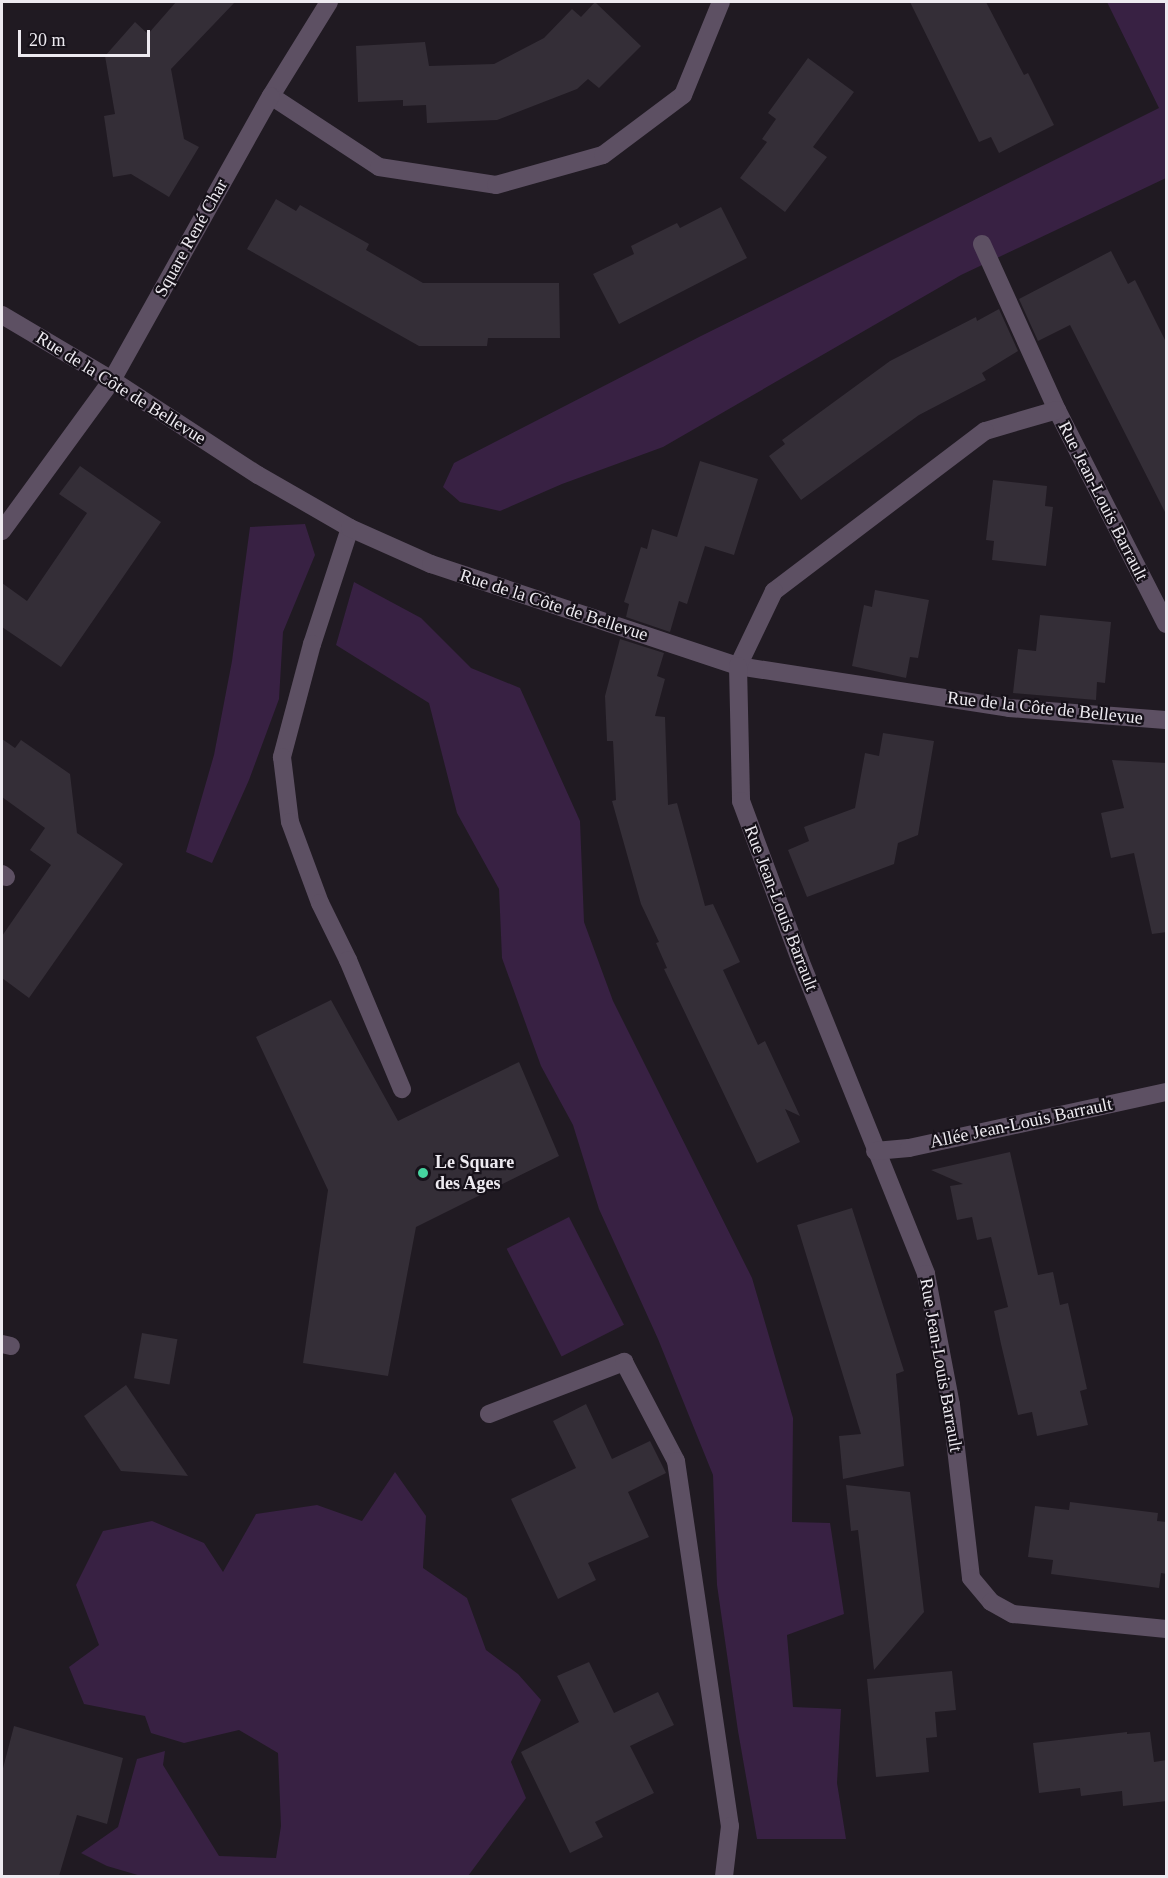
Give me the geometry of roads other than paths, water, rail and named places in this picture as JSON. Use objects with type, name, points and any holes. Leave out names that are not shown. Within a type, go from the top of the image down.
[{"type":"street","name":"Square René Char","points":[[2,531],[112,380],[271,96],[329,2]]},
{"type":"street","points":[[271,96],[379,167],[496,185],[603,155],[683,95],[721,2]]},
{"type":"street","points":[[982,244],[1057,410]]},
{"type":"street","name":"Rue de la Côte de Bellevue","points":[[2,315],[112,380],[258,475],[350,528],[431,564],[738,666],[1009,708],[1167,720]]},
{"type":"street","name":"Rue Jean-Louis Barrault","points":[[1167,624],[1057,410],[985,431],[774,591],[738,666],[741,801],[875,1151],[927,1274],[951,1405],[971,1578],[991,1602],[1012,1614],[1167,1629]]},
{"type":"street","points":[[350,528],[312,644],[282,757],[290,822],[320,903],[348,960],[402,1089]]},
{"type":"street","name":"Allée Jean-Louis Barrault","points":[[875,1151],[909,1148],[1167,1092]]},
{"type":"street","points":[[489,1414],[624,1362],[675,1461],[730,1826],[724,1876]]},
{"type":"place","name":"Le Square des Ages","points":[[423,1173]]}]
